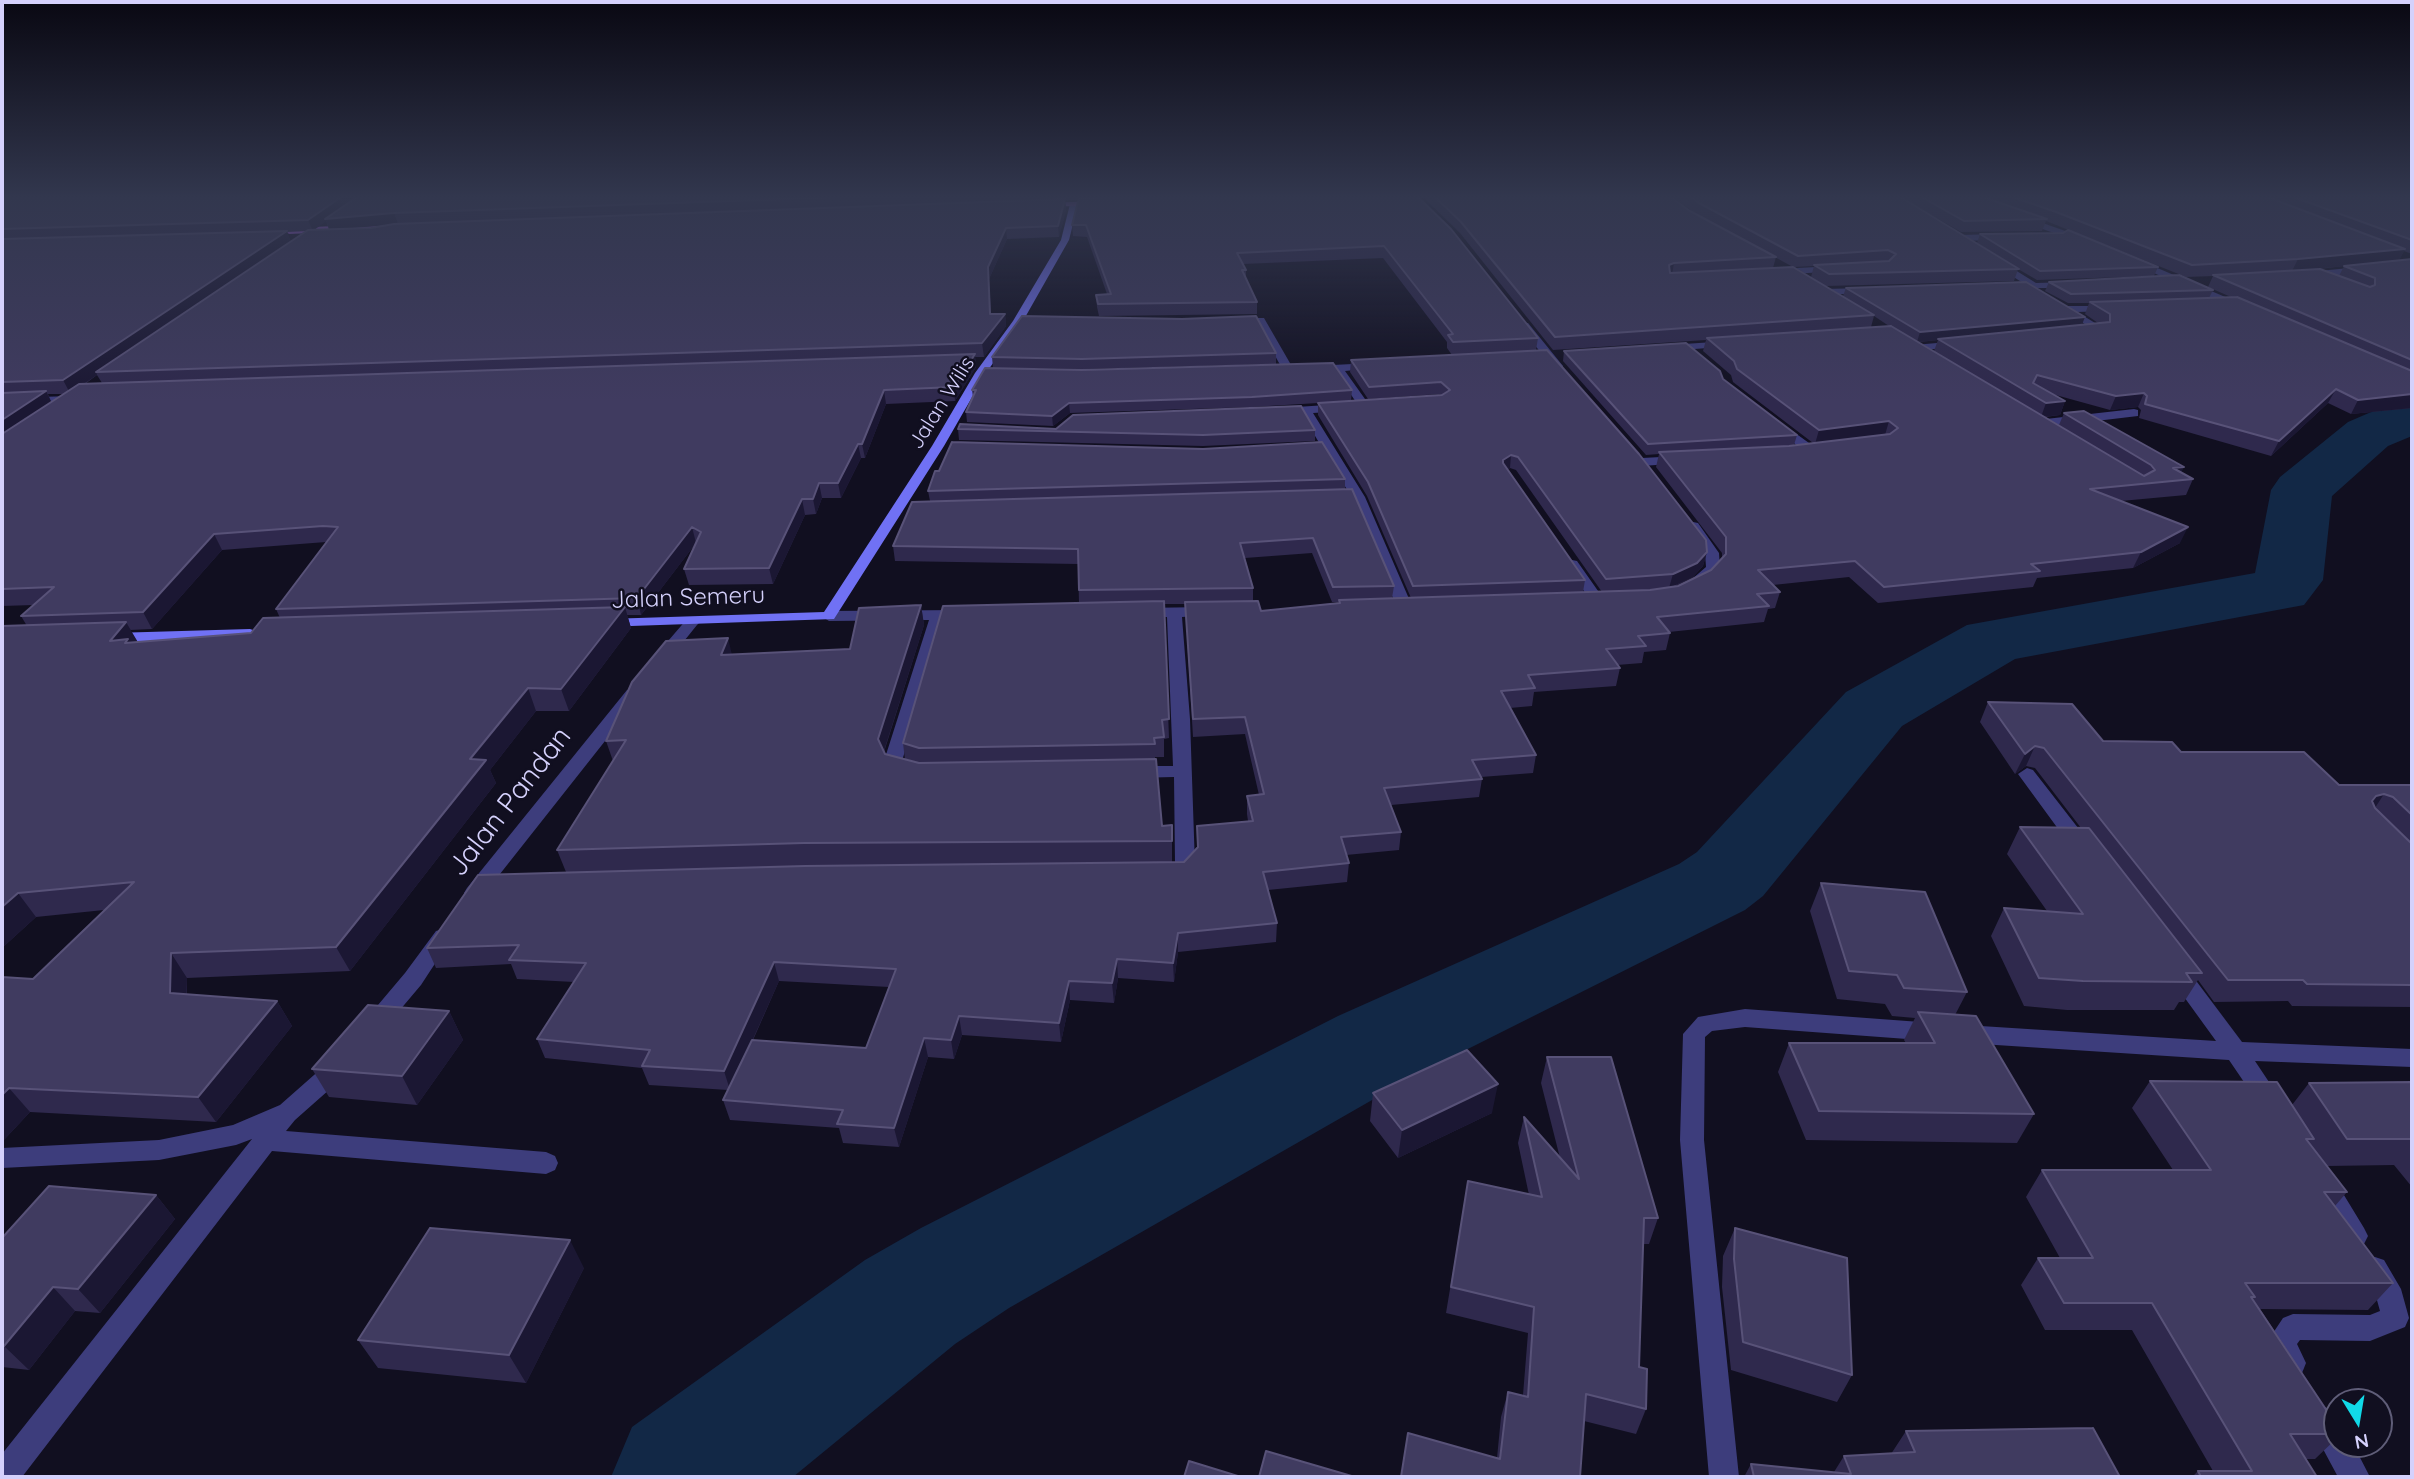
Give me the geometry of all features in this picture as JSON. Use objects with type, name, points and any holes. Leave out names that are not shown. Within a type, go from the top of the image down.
[{"type":"main road","name":"Jalan Wilis","points":[[830,616],[945,446],[948,428],[985,367],[1024,321],[1053,264]]},
{"type":"main road","points":[[53,413],[78,395]]},
{"type":"main road","name":"Jalan Semeru","points":[[596,625],[830,616]]},
{"type":"main road","points":[[99,638],[264,634]]},
{"type":"street","points":[[1997,264],[2055,304],[2100,329],[2096,332],[2071,335]]},
{"type":"street","points":[[2142,264],[2253,312]]},
{"type":"street","points":[[2292,277],[2397,264]]},
{"type":"street","points":[[1777,265],[1844,305]]},
{"type":"street","points":[[1763,274],[1846,269]]},
{"type":"street","points":[[2315,275],[2339,284]]},
{"type":"street","points":[[2157,282],[2210,281]]},
{"type":"street","points":[[2013,287],[2086,285]]},
{"type":"street","points":[[1815,287],[1876,292]]},
{"type":"street","points":[[2055,304],[2117,308]]},
{"type":"street","points":[[2210,306],[2236,305]]},
{"type":"street","points":[[1515,313],[1566,376]]},
{"type":"street","points":[[1221,321],[1260,320],[1288,370]]},
{"type":"street","points":[[1660,349],[1741,343]]},
{"type":"street","points":[[1937,362],[1910,346],[1966,344]]},
{"type":"street","points":[[1688,347],[1706,363]]},
{"type":"street","points":[[1275,370],[1379,365]]},
{"type":"street","points":[[1265,413],[1370,406],[1338,368]]},
{"type":"street","points":[[2,402],[78,395]]},
{"type":"street","points":[[1305,410],[1320,447],[1358,497],[1406,608]]},
{"type":"street","points":[[2060,437],[2032,420],[2134,413]]},
{"type":"street","points":[[1769,418],[1812,451]]},
{"type":"street","points":[[948,428],[962,429]]},
{"type":"street","points":[[1642,463],[1694,459]]},
{"type":"street","points":[[1317,499],[1358,497]]},
{"type":"street","points":[[1674,595],[1700,582],[1713,568],[1712,553],[1684,515]]},
{"type":"street","points":[[1561,548],[1597,601]]},
{"type":"street","points":[[1125,614],[1226,612]]},
{"type":"street","points":[[1148,874],[1175,874],[1185,866],[1174,613]]},
{"type":"street","points":[[922,776],[896,769],[893,761],[938,615]]},
{"type":"street","points":[[830,616],[978,615]]},
{"type":"street","name":"Jalan Pandan","points":[[2,1158],[159,1150],[236,1135],[288,1112],[334,1072],[413,979],[480,884],[692,622]]},
{"type":"street","points":[[1114,773],[1182,771]]},
{"type":"street","points":[[2027,774],[2094,863]]},
{"type":"street","points":[[480,884],[506,884]]},
{"type":"street","points":[[2161,951],[2236,1051],[2281,1119]]},
{"type":"street","points":[[1724,1477],[1692,1140],[1694,1034],[1706,1023],[1745,1018],[2236,1051],[2412,1058]]},
{"type":"street","points":[[3,1477],[288,1112]]},
{"type":"street","points":[[266,1140],[546,1163]]},
{"type":"street","points":[[2311,1165],[2388,1289],[2395,1318],[2371,1328],[2293,1327],[2281,1342],[2356,1477]]},
{"type":"building","points":[[2,264],[237,264],[63,380],[2,382]]},
{"type":"building","points":[[257,264],[989,264],[990,314],[1005,314],[982,343],[96,372]]},
{"type":"building","points":[[1100,264],[1243,264],[1246,270],[1242,270],[1257,302],[1098,304],[1096,295],[1111,294]]},
{"type":"building","points":[[1398,264],[1479,264],[1538,338],[1453,342],[1448,335],[1453,334]]},
{"type":"building","points":[[1495,264],[1671,264],[1669,265],[1670,273],[1793,267],[1874,315],[1555,337]]},
{"type":"building","points":[[2011,264],[2019,269],[1829,274],[1814,265]]},
{"type":"building","points":[[2029,264],[2151,264],[2158,267],[2040,271]]},
{"type":"building","points":[[2412,264],[2412,360],[2213,275],[2320,269],[2370,287],[2375,285],[2375,278],[2344,266]]},
{"type":"building","points":[[2179,275],[2213,290],[2071,294],[2049,282]]},
{"type":"building","points":[[2026,282],[2085,317],[1920,332],[1846,288]]},
{"type":"building","points":[[2237,297],[2412,371],[2412,394],[2358,400],[2336,389],[2279,441],[2145,404],[2147,396],[2144,393],[2116,396],[2037,375],[2033,383],[2065,401],[2046,403],[1938,339],[2110,322],[2110,314],[2090,302]]},
{"type":"building","points":[[1022,316],[1182,319],[1256,316],[1276,353],[1082,359],[992,357]]},
{"type":"building","points":[[1891,326],[2144,476],[2155,470],[2151,465],[2064,413],[2084,411],[2184,467],[2173,468],[2193,479],[2090,489],[2188,527],[2141,552],[2031,564],[2040,571],[1884,587],[1855,561],[1758,570],[1780,592],[1757,594],[1769,606],[1657,617],[1670,633],[1638,636],[1646,646],[1606,649],[1620,668],[1528,675],[1535,688],[1501,691],[1536,755],[1472,760],[1482,779],[1384,788],[1401,832],[1341,837],[1349,863],[1263,872],[1277,923],[1178,933],[1173,963],[1117,959],[1112,983],[1069,981],[1059,1023],[959,1016],[951,1040],[924,1038],[894,1128],[837,1124],[843,1110],[723,1100],[752,1040],[866,1048],[896,969],[774,962],[724,1071],[642,1066],[650,1050],[537,1039],[586,963],[509,960],[519,945],[427,948],[478,875],[805,866],[1184,862],[1198,847],[1197,826],[1253,821],[1247,796],[1264,794],[1245,717],[1193,719],[1185,602],[1258,601],[1261,611],[1340,603],[1339,600],[1650,590],[1678,586],[1711,570],[1726,554],[1726,537],[1659,452],[1789,446],[1890,434],[1898,428],[1889,421],[1819,430],[1737,369],[1734,361],[1707,338]]},
{"type":"building","points":[[1686,343],[1720,371],[1723,379],[1797,435],[1648,444],[1564,351]]},
{"type":"building","points":[[1547,350],[1639,454],[1706,540],[1707,552],[1697,563],[1673,574],[1606,579],[1518,457],[1511,455],[1503,460],[1503,463],[1585,580],[1413,586],[1368,482],[1318,403],[1442,395],[1450,390],[1441,382],[1369,387],[1351,360]]},
{"type":"building","points":[[975,354],[954,387],[884,390],[862,444],[858,444],[838,483],[819,483],[813,499],[802,499],[769,568],[684,569],[701,532],[692,527],[637,598],[276,609],[338,527],[323,526],[214,534],[143,612],[21,616],[54,587],[2,589],[2,434],[79,384]]},
{"type":"building","points":[[1333,363],[1352,390],[1252,397],[1069,403],[1052,416],[966,412],[976,390],[972,390],[985,368],[1082,370]]},
{"type":"building","points":[[46,391],[2,420],[2,393]]},
{"type":"building","points":[[1301,406],[1315,430],[1203,435],[958,429],[960,424],[1056,429],[1073,415]]},
{"type":"building","points":[[952,442],[1203,449],[1322,442],[1345,479],[928,491],[935,471],[939,471]]},
{"type":"building","points":[[1352,489],[1394,586],[1333,587],[1313,538],[1240,543],[1253,588],[1079,590],[1078,549],[893,546],[912,502]]},
{"type":"building","points":[[1164,601],[1169,719],[1162,720],[1164,737],[1154,738],[1155,744],[919,748],[903,743],[943,606]]},
{"type":"building","points":[[921,605],[878,739],[885,754],[919,763],[1156,759],[1162,826],[1172,825],[1172,841],[804,843],[557,850],[626,740],[606,741],[632,682],[666,641],[728,638],[721,655],[850,649],[859,608]]},
{"type":"building","points":[[625,607],[561,689],[528,688],[470,759],[486,760],[336,947],[171,953],[170,993],[277,1001],[198,1097],[9,1088],[2,1095],[2,977],[33,979],[134,882],[18,893],[2,907],[2,626],[126,622],[110,641],[128,639],[125,643],[251,633],[263,618]]},
{"type":"building","points":[[1988,702],[2072,704],[2103,741],[2172,742],[2181,752],[2304,752],[2339,785],[2412,785],[2412,815],[2393,797],[2384,794],[2376,796],[2372,801],[2375,808],[2412,844],[2412,985],[2228,980],[2044,748],[2035,746],[2025,754]]},
{"type":"building","points":[[2020,827],[2089,828],[2202,973],[2186,973],[2192,982],[2039,978],[2004,908],[2083,914]]},
{"type":"building","points":[[1821,883],[1925,892],[1967,992],[1904,988],[1897,975],[1849,971]]},
{"type":"building","points":[[368,1005],[449,1011],[402,1076],[312,1069]]},
{"type":"building","points":[[1918,1012],[1976,1016],[2034,1114],[1819,1111],[1789,1043],[1935,1043]]},
{"type":"building","points":[[1467,1050],[1498,1084],[1402,1130],[1373,1093]]},
{"type":"building","points":[[1547,1057],[1611,1057],[1658,1218],[1644,1218],[1639,1367],[1647,1369],[1646,1409],[1586,1394],[1580,1477],[1401,1477],[1408,1433],[1500,1459],[1508,1392],[1528,1397],[1534,1307],[1451,1287],[1468,1181],[1542,1197],[1524,1117],[1579,1179]]},
{"type":"building","points":[[2150,1081],[2277,1082],[2314,1139],[2306,1139],[2347,1192],[2324,1192],[2393,1283],[2245,1283],[2255,1297],[2251,1297],[2323,1405],[2323,1434],[2290,1434],[2317,1477],[2201,1477],[2198,1471],[2252,1471],[2152,1303],[2064,1303],[2038,1258],[2093,1258],[2042,1170],[2211,1170]]},
{"type":"building","points":[[2412,1082],[2412,1139],[2347,1139],[2309,1083]]},
{"type":"building","points":[[49,1186],[156,1195],[78,1289],[53,1287],[4,1346],[2,1238]]},
{"type":"building","points":[[430,1228],[570,1240],[509,1355],[358,1340]]},
{"type":"building","points":[[1735,1228],[1847,1258],[1852,1375],[1743,1342],[1734,1259]]},
{"type":"building","points":[[2093,1428],[2120,1477],[1754,1477],[1751,1464],[1851,1474],[1844,1456],[1915,1452],[1906,1431]]},
{"type":"building","points":[[1266,1451],[1355,1477],[1259,1477]]},
{"type":"building","points":[[1189,1461],[1241,1477],[1184,1477]]},
{"type":"waterway","points":[[682,1477],[910,1302],[965,1268],[1376,1046],[1712,887],[1730,874],[1874,709],[1993,641],[2279,590],[2288,580],[2302,490],[2368,434],[2412,415]]}]
